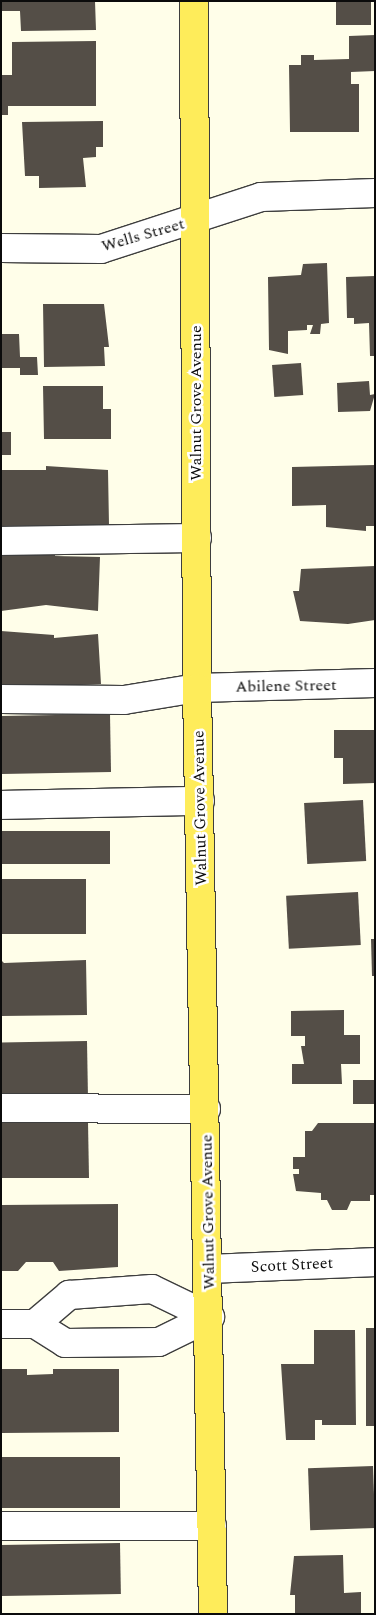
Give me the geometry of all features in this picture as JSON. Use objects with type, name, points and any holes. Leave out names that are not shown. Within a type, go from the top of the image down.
[{"type":"main road","name":"Walnut Grove Avenue","points":[[194,1],[197,688],[210,1269],[213,1614]]},
{"type":"street","name":"Wells Street","points":[[1,248],[100,249],[261,197],[375,192]]},
{"type":"street","points":[[1,541],[197,538]]},
{"type":"street","name":"Abilene Street","points":[[1,698],[124,700],[197,688],[375,683]]},
{"type":"street","points":[[1,805],[200,801]]},
{"type":"street","points":[[1,1108],[206,1109]]},
{"type":"street","name":"Scott Street","points":[[210,1269],[375,1262]]},
{"type":"street","points":[[35,1324],[69,1295],[152,1289],[210,1317]]},
{"type":"street","points":[[1,1324],[35,1324],[66,1343],[159,1342],[210,1317]]},
{"type":"street","points":[[1,1526],[212,1526]]},
{"type":"building","points":[[1,1],[95,1],[96,30],[21,31],[20,11],[1,11]]},
{"type":"building","points":[[336,1],[371,1],[371,25],[336,25]]},
{"type":"building","points":[[375,35],[375,71],[351,72],[351,84],[359,84],[359,132],[290,132],[289,65],[301,65],[301,55],[314,55],[314,60],[349,59],[349,36]]},
{"type":"building","points":[[96,41],[96,106],[8,106],[8,115],[1,115],[1,75],[12,75],[12,42]]},
{"type":"building","points":[[103,121],[103,147],[96,147],[96,157],[83,158],[86,187],[39,188],[39,176],[25,176],[22,122]]},
{"type":"building","points":[[327,263],[329,323],[321,324],[320,334],[310,334],[313,325],[307,325],[307,330],[288,331],[288,354],[269,350],[268,277],[301,275],[303,264]]},
{"type":"building","points":[[375,276],[375,356],[370,356],[369,323],[354,324],[354,318],[347,318],[346,277]]},
{"type":"building","points":[[43,304],[104,304],[109,347],[104,347],[105,366],[44,367]]},
{"type":"building","points":[[1,334],[19,334],[20,357],[37,357],[38,375],[20,375],[20,368],[1,368]]},
{"type":"building","points":[[301,363],[303,395],[274,397],[272,365]]},
{"type":"building","points":[[369,381],[370,395],[375,394],[370,411],[338,412],[337,383]]},
{"type":"building","points":[[43,386],[103,386],[103,409],[111,409],[111,439],[44,439]]},
{"type":"building","points":[[1,432],[11,432],[11,455],[1,455]]},
{"type":"building","points":[[375,465],[375,526],[366,526],[366,531],[326,527],[326,505],[292,506],[292,467]]},
{"type":"building","points":[[46,466],[108,470],[109,525],[1,526],[1,470],[46,470]]},
{"type":"building","points":[[1,551],[55,551],[55,556],[100,557],[98,611],[46,605],[1,611]]},
{"type":"building","points":[[375,566],[375,620],[348,624],[300,621],[293,591],[299,591],[301,569]]},
{"type":"building","points":[[1,631],[54,635],[54,638],[98,634],[101,684],[1,689]]},
{"type":"building","points":[[110,714],[111,772],[2,774],[1,716]]},
{"type":"building","points":[[334,730],[375,730],[375,783],[343,784],[343,758],[334,758]]},
{"type":"building","points":[[363,800],[366,861],[307,864],[304,803]]},
{"type":"building","points":[[1,831],[110,831],[110,864],[1,864]]},
{"type":"building","points":[[1,879],[86,879],[86,934],[1,934]]},
{"type":"building","points":[[358,892],[361,945],[289,949],[286,896]]},
{"type":"building","points":[[371,939],[375,939],[375,976],[372,976]]},
{"type":"building","points":[[1,960],[4,963],[86,960],[87,1015],[1,1016]]},
{"type":"building","points":[[344,1010],[344,1035],[360,1035],[360,1064],[341,1064],[342,1084],[292,1084],[292,1064],[304,1064],[301,1046],[305,1046],[305,1036],[291,1036],[291,1011]]},
{"type":"building","points":[[87,1041],[88,1096],[2,1097],[1,1043]]},
{"type":"building","points":[[353,1080],[375,1080],[375,1104],[353,1104]]},
{"type":"building","points":[[88,1122],[89,1178],[1,1178],[1,1123]]},
{"type":"building","points":[[318,1123],[375,1123],[375,1195],[370,1195],[370,1201],[351,1201],[347,1210],[332,1210],[327,1200],[321,1200],[321,1193],[296,1191],[293,1174],[299,1174],[299,1169],[293,1169],[293,1157],[305,1157],[305,1131],[312,1131]]},
{"type":"building","points":[[118,1204],[118,1267],[59,1271],[53,1262],[26,1262],[18,1271],[1,1271],[1,1205]]},
{"type":"building","points":[[366,1328],[375,1328],[375,1426],[366,1426]]},
{"type":"building","points":[[314,1330],[355,1330],[356,1425],[322,1425],[322,1420],[315,1420],[315,1440],[286,1440],[281,1364],[314,1364]]},
{"type":"building","points":[[1,1369],[27,1369],[27,1375],[53,1374],[53,1369],[119,1369],[119,1432],[1,1433]]},
{"type":"building","points":[[1,1457],[120,1457],[120,1508],[1,1508]]},
{"type":"building","points":[[373,1466],[375,1528],[310,1530],[308,1468]]},
{"type":"building","points":[[120,1543],[121,1594],[2,1596],[1,1545]]},
{"type":"building","points":[[343,1555],[344,1593],[361,1592],[361,1614],[295,1614],[295,1595],[290,1595],[294,1556]]}]
